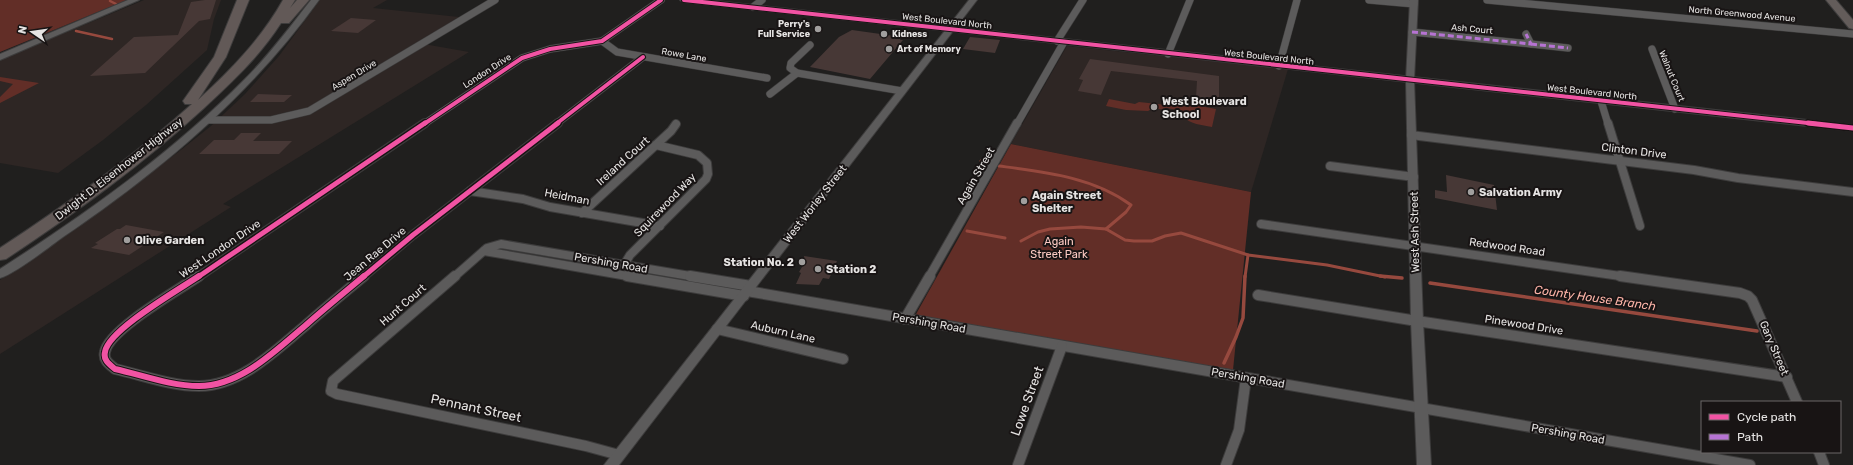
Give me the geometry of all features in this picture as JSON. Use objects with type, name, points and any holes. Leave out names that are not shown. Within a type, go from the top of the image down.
[{"type":"highway","points":[[190,101],[220,57],[243,0]]},
{"type":"highway","name":"Dwight D. Eisenhower Highway","points":[[0,244],[53,208],[164,125],[223,72],[261,28],[277,0]]},
{"type":"highway","name":"Dwight D. Eisenhower Highway","points":[[0,255],[41,229],[135,160],[172,130],[236,71],[260,45],[282,14],[289,0]]},
{"type":"highway","points":[[260,45],[272,37],[303,0]]},
{"type":"main road","points":[[0,57],[135,0]]},
{"type":"main road","name":"West Boulevard North","points":[[684,0],[1853,128]]},
{"type":"main road","points":[[1831,0],[1853,26]]},
{"type":"street","points":[[0,274],[94,210],[209,120],[259,71],[296,28],[316,0]]},
{"type":"street","name":"Aspen Drive","points":[[209,120],[271,120],[309,111],[495,0]]},
{"type":"street","name":"London Drive","points":[[353,170],[522,58],[550,49],[602,41],[661,0]]},
{"type":"street","points":[[753,7],[762,0]]},
{"type":"street","name":"West Worley Street","points":[[615,460],[974,0]]},
{"type":"street","name":"Again Street","points":[[905,319],[1061,42],[1083,0]]},
{"type":"street","points":[[1168,54],[1190,0]]},
{"type":"street","points":[[1279,66],[1297,0]]},
{"type":"street","points":[[1369,0],[1414,2]]},
{"type":"street","name":"North Greenwood Avenue","points":[[1487,0],[1853,34]]},
{"type":"street","name":"West Ash Street","points":[[1414,2],[1410,80],[1411,135],[1414,177],[1417,321],[1424,465]]},
{"type":"street","name":"Ash Court","points":[[1412,32],[1568,48]]},
{"type":"street","points":[[1526,34],[1531,44]]},
{"type":"street","name":"Rowe Lane","points":[[602,41],[617,52],[767,78]]},
{"type":"street","points":[[810,45],[792,63],[790,68],[797,73],[902,91]]},
{"type":"street","name":"Walnut Court","points":[[1652,49],[1675,109]]},
{"type":"street","name":"Jean Rae Drive","points":[[104,351],[105,359],[108,365],[115,369],[178,383],[200,386],[217,383],[251,369],[413,235],[643,56]]},
{"type":"street","points":[[770,94],[797,73]]},
{"type":"street","points":[[1601,101],[1640,226]]},
{"type":"street","name":"Ireland Court","points":[[582,213],[671,131],[676,124]]},
{"type":"street","name":"Clinton Drive","points":[[1411,135],[1694,170],[1738,178],[1853,192]]},
{"type":"street","name":"Squirewood Way","points":[[624,265],[630,256],[706,179],[709,167],[707,163],[698,155],[656,145]]},
{"type":"street","points":[[1330,166],[1414,177]]},
{"type":"street","name":"West London Drive","points":[[104,351],[113,338],[129,323],[353,170]]},
{"type":"street","name":"Heidman","points":[[470,191],[523,200],[582,213],[660,226]]},
{"type":"street","name":"Redwood Road","points":[[1261,224],[1732,292],[1748,296]]},
{"type":"street","name":"Pershing Road","points":[[495,245],[501,244],[624,265],[747,291],[1750,465]]},
{"type":"street","name":"Hunt Court","points":[[331,386],[334,381],[484,251],[495,245]]},
{"type":"street","points":[[484,251],[747,291]]},
{"type":"street","name":"Pinewood Drive","points":[[1258,295],[1417,321],[1787,377]]},
{"type":"street","name":"Gary Street","points":[[1748,296],[1752,300],[1759,314],[1797,401]]},
{"type":"street","name":"Auburn Lane","points":[[718,329],[843,359]]},
{"type":"street","name":"Lowe Street","points":[[1018,465],[1062,346]]},
{"type":"street","points":[[1226,465],[1239,430],[1246,378]]},
{"type":"street","name":"Pennant Street","points":[[331,386],[331,391],[336,394],[586,446],[615,460]]},
{"type":"street","points":[[1819,453],[1824,465]]},
{"type":"shaded area","points":[[144,0],[221,0],[214,19],[207,50],[146,105],[103,140],[58,173],[0,163],[0,60]]},
{"type":"shaded area","points":[[320,0],[387,0],[373,8],[459,17],[418,43],[469,52],[223,204],[231,207],[0,354],[0,280],[70,233],[211,126],[245,94],[279,56]]},
{"type":"shaded area","name":"West Boulevard School","points":[[1067,46],[1288,69],[1251,192],[1011,144]]},
{"type":"green space","points":[[0,0],[127,0],[0,52]]},
{"type":"green space","points":[[0,77],[39,83],[0,103],[0,97],[13,84],[0,81]]},
{"type":"green space","points":[[1109,99],[1135,104],[1139,102],[1167,105],[1169,100],[1216,109],[1212,127],[1189,121],[1183,117],[1184,111],[1166,108],[1165,110],[1153,108],[1148,111],[1126,110],[1106,106]]},
{"type":"green space","name":"Again Street Park","points":[[1011,144],[1251,192],[1233,370],[915,316]]},
{"type":"building","points":[[216,0],[210,19],[199,21],[145,73],[90,76],[134,37],[178,35],[191,2]]},
{"type":"building","points":[[351,18],[376,20],[358,33],[331,31]]},
{"type":"building","points":[[852,30],[902,37],[900,40],[903,40],[870,79],[810,67],[839,37]]},
{"type":"building","points":[[970,37],[1000,40],[995,53],[963,49]]},
{"type":"building","name":"West Boulevard School","points":[[1090,59],[1219,76],[1219,101],[1196,98],[1197,81],[1111,71],[1101,95],[1078,91],[1083,80],[1079,79]]},
{"type":"building","points":[[258,94],[292,95],[284,102],[250,102]]},
{"type":"building","points":[[241,133],[261,133],[253,141],[292,141],[279,154],[199,154],[214,140],[234,140]]},
{"type":"building","name":"Salvation Army","points":[[1446,175],[1494,185],[1497,210],[1435,198],[1435,190],[1447,192]]},
{"type":"building","name":"Olive Garden","points":[[126,225],[164,232],[129,255],[91,248],[98,244],[95,243]]},
{"type":"building","name":"Station 2","points":[[804,256],[837,261],[829,279],[823,278],[819,285],[796,284],[801,273],[799,272],[805,262]]},
{"type":"waterway","points":[[110,1],[116,4]]},
{"type":"waterway","points":[[76,31],[112,39]]},
{"type":"waterway","points":[[981,161],[987,164]]},
{"type":"waterway","points":[[999,166],[1068,177],[1085,182],[1101,188],[1131,205],[1126,212],[1106,229]]},
{"type":"waterway","points":[[1021,241],[1038,232],[1050,229],[1081,227],[1106,229]]},
{"type":"waterway","points":[[1106,229],[1125,240],[1134,241],[1152,241],[1165,236],[1181,233],[1248,255]]},
{"type":"waterway","points":[[967,231],[1005,238]]},
{"type":"waterway","name":"County House Branch","points":[[1245,277],[1248,255]]},
{"type":"waterway","name":"County House Branch","points":[[1248,255],[1327,265],[1380,276]]},
{"type":"waterway","name":"County House Branch","points":[[1224,363],[1243,318],[1245,276]]},
{"type":"waterway","name":"County House Branch","points":[[1380,276],[1402,278]]},
{"type":"waterway","name":"County House Branch","points":[[1380,276],[1385,277]]},
{"type":"waterway","name":"County House Branch","points":[[1430,283],[1757,331]]},
{"type":"marked path","points":[[1412,32],[1531,44],[1526,34]]},
{"type":"marked path","points":[[1531,44],[1568,48]]},
{"type":"cycle path","points":[[643,57],[413,235],[267,357],[244,372],[218,383],[200,386],[169,382],[115,369],[108,363],[105,357],[107,345],[117,333],[129,323],[522,58],[550,49],[602,41],[661,0]]},
{"type":"cycle path","points":[[684,0],[1853,128]]},
{"type":"place","name":"Perry's Full Service","points":[[818,29]]},
{"type":"place","name":"Kidness","points":[[884,34]]},
{"type":"place","name":"Art of Memory","points":[[889,49]]},
{"type":"place","name":"West Boulevard School","points":[[1154,107]]},
{"type":"place","name":"Salvation Army","points":[[1471,192]]},
{"type":"place","name":"Again Street Shelter","points":[[1024,201]]},
{"type":"place","name":"Olive Garden","points":[[127,240]]},
{"type":"place","name":"Station No. 2","points":[[802,262]]},
{"type":"place","name":"Station 2","points":[[818,269]]}]
